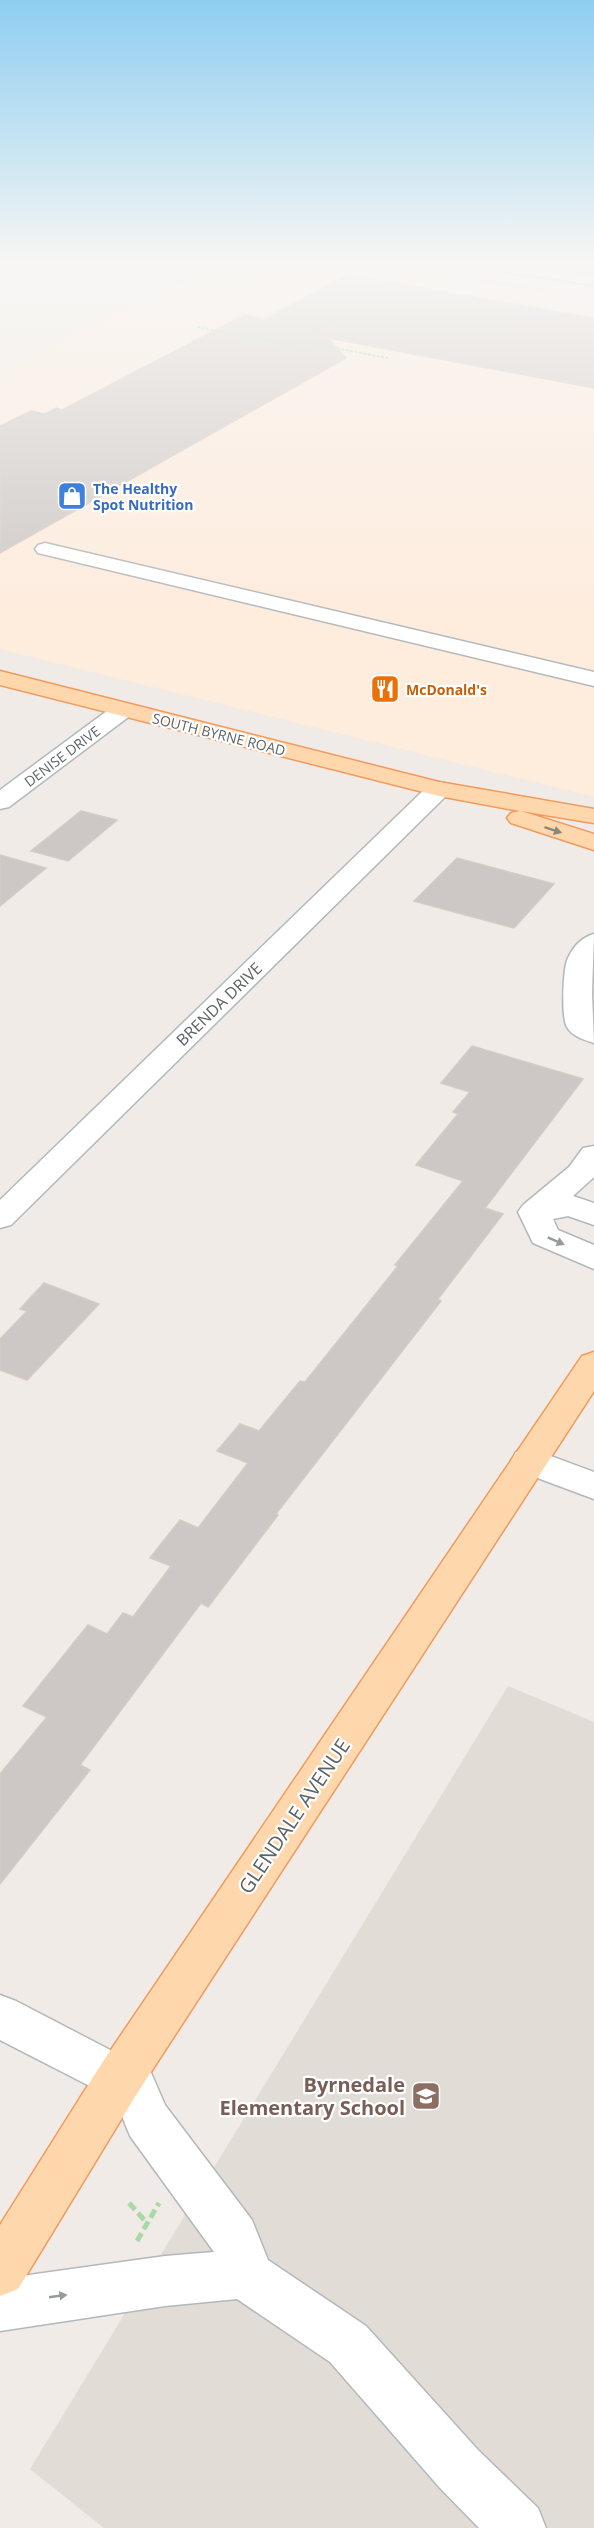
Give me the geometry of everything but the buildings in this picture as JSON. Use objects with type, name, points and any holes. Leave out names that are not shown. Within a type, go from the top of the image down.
[{"type":"main road","name":"SOUTH BYRNE ROAD","points":[[0,678],[439,789],[594,816]]},
{"type":"main road","name":"SOUTH BYRNE ROAD","points":[[439,789],[594,842]]},
{"type":"main road","name":"GLENDALE AVENUE","points":[[0,2271],[122,2074],[594,1364]]},
{"type":"street","points":[[45,549],[594,679]]},
{"type":"street","name":"DENISE DRIVE","points":[[0,802],[123,710]]},
{"type":"street","name":"BRENDA DRIVE","points":[[0,1218],[439,789]]},
{"type":"street","points":[[594,942],[580,960],[578,993],[579,1024],[594,1034]]},
{"type":"street","points":[[534,1212],[580,1174],[594,1155]]},
{"type":"street","points":[[534,1212],[571,1206],[594,1215]]},
{"type":"street","points":[[534,1212],[544,1236],[594,1258]]},
{"type":"street","points":[[529,1461],[594,1486]]},
{"type":"street","points":[[0,2016],[122,2074],[147,2120],[234,2237],[242,2254],[243,2273]]},
{"type":"street","points":[[0,2305],[139,2284],[224,2277],[243,2273],[348,2344],[459,2469],[518,2528]]},
{"type":"path","points":[[131,2251],[165,2192]]},
{"type":"path","points":[[129,2203],[147,2223]]},
{"type":"shaded area","points":[[0,381],[594,381],[594,797],[0,649]]},
{"type":"shaded area","name":"Byrnedale Elementary School","points":[[508,1686],[594,1722],[594,2528],[104,2528],[30,2469]]},
{"type":"place","name":"The Healthy Spot Nutrition","points":[[72,496]]},
{"type":"place","name":"McDonald's","points":[[385,689]]},
{"type":"place","name":"Byrnedale Elementary School","points":[[426,2096]]}]
